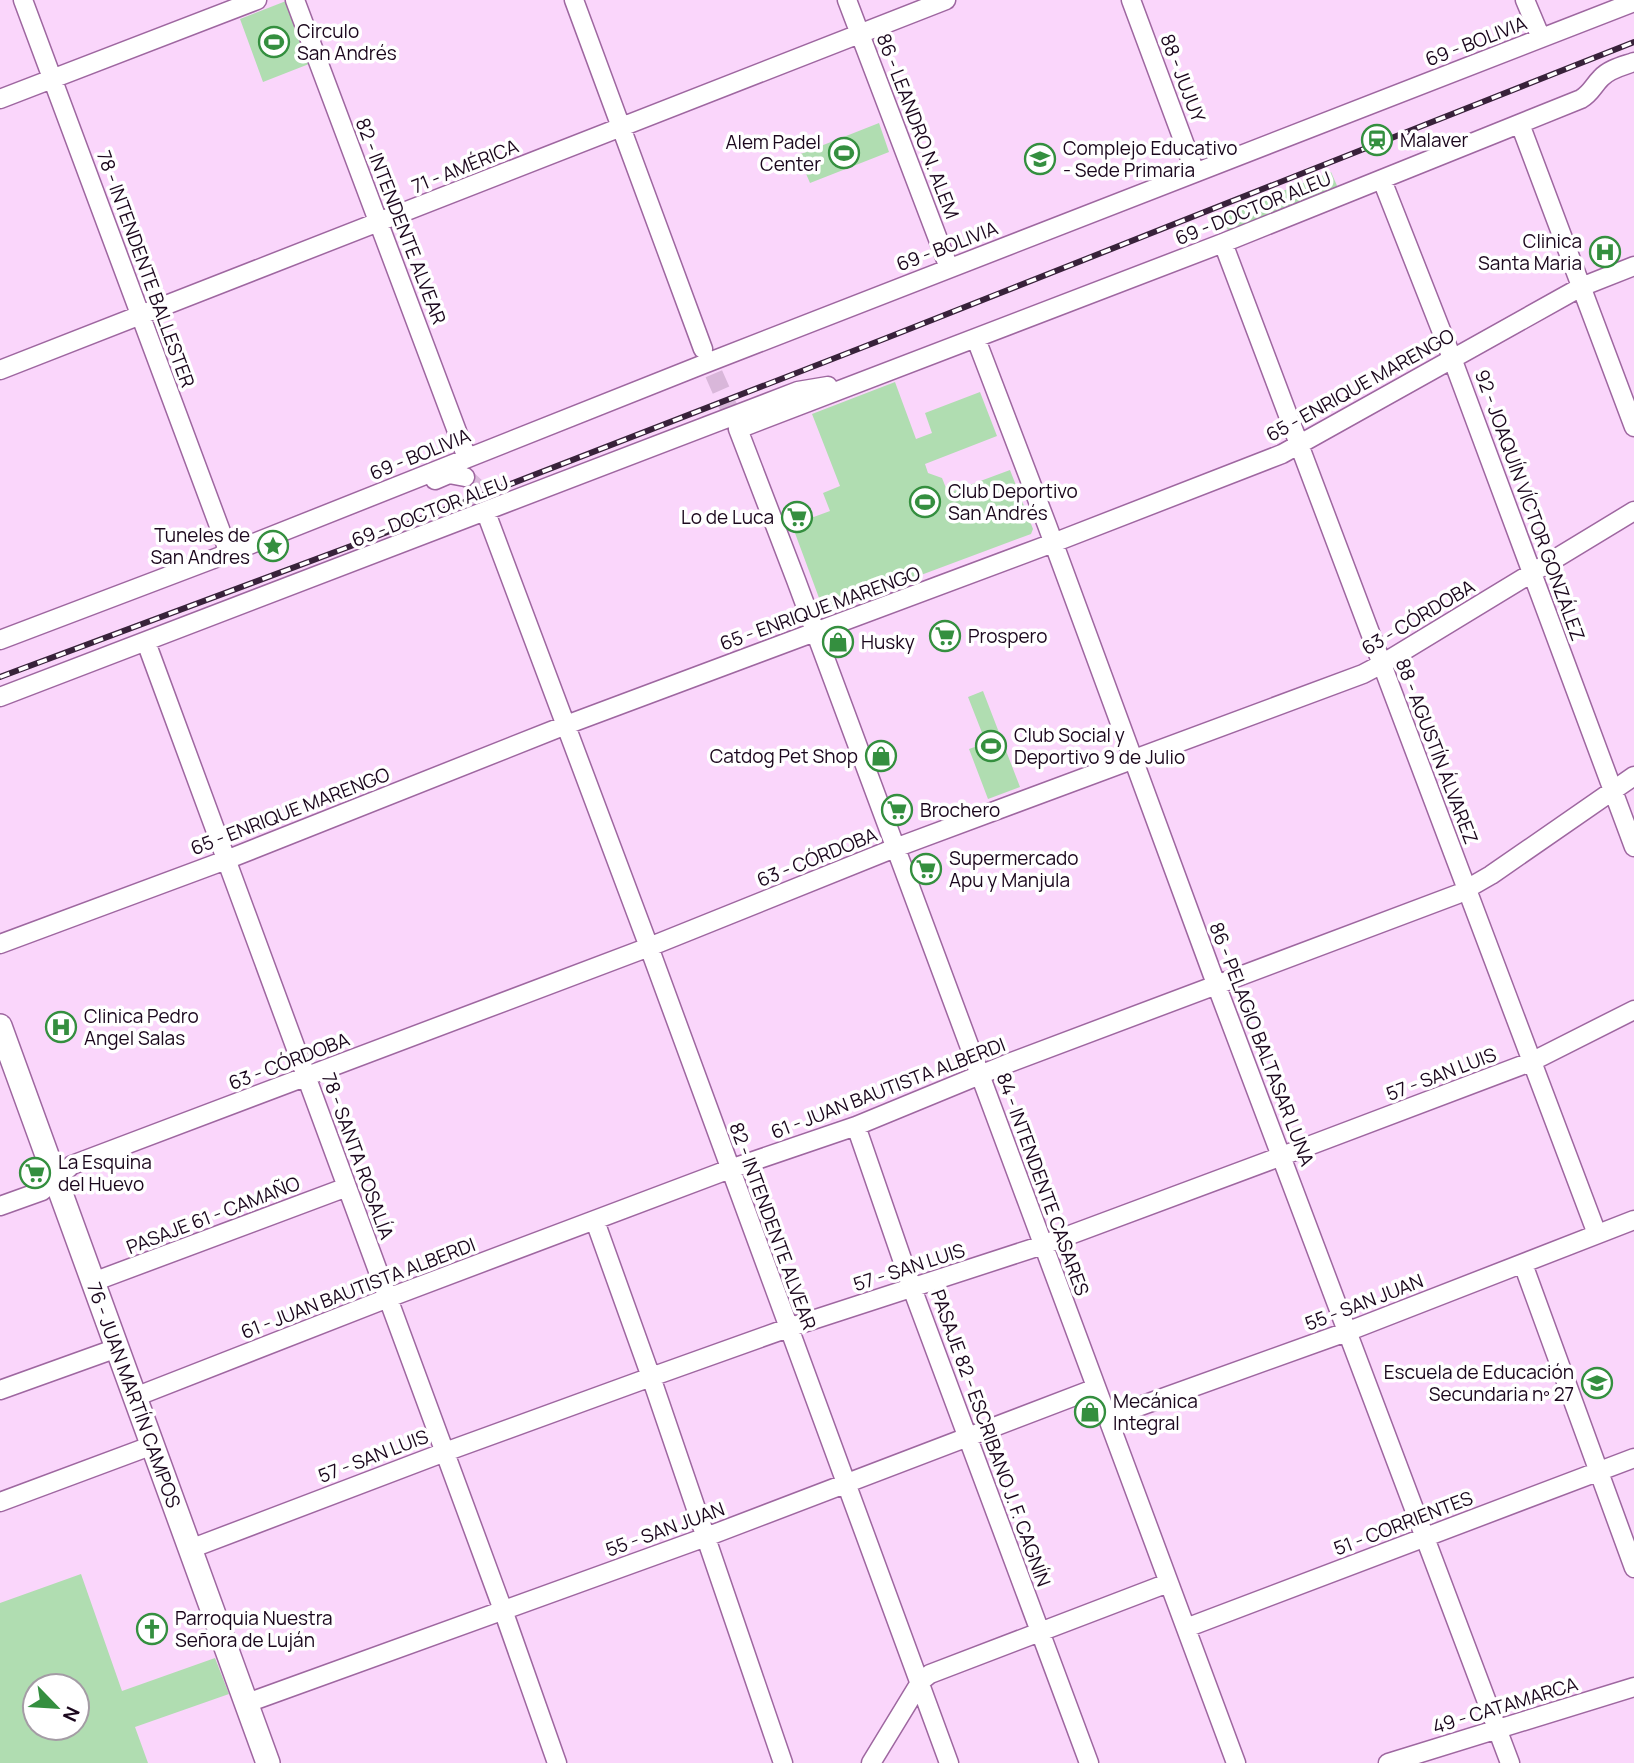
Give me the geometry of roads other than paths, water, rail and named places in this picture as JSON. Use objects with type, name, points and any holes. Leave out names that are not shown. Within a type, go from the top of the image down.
[{"type":"main road","name":"76 - JUAN MARTÍN CAMPOS","points":[[0,1026],[268,1763]]},
{"type":"street","name":"78 - INTENDENTE BALLESTER","points":[[23,0],[229,553]]},
{"type":"street","points":[[0,99],[257,0]]},
{"type":"street","name":"82 - INTENDENTE ALVEAR","points":[[295,0],[467,458]]},
{"type":"street","points":[[574,0],[636,170],[639,197],[706,358]]},
{"type":"street","name":"86 - LEANDRO N. ALEM","points":[[847,0],[949,268]]},
{"type":"street","name":"71 - AMÉRICA","points":[[0,370],[142,317],[946,0]]},
{"type":"street","name":"88 - JUJUY","points":[[1131,0],[1195,172]]},
{"type":"street","points":[[1525,0],[1541,38]]},
{"type":"street","name":"69 - BOLIVIA","points":[[0,640],[467,458],[706,358],[949,268],[1634,2]]},
{"type":"street","name":"69 - DOCTOR ALEU","points":[[0,697],[487,514],[738,422],[877,377],[976,339],[1382,180],[1580,99],[1590,94],[1608,72],[1634,62]]},
{"type":"street","points":[[1520,124],[1634,427]]},
{"type":"street","name":"92 - JOAQUÍN VÍCTOR GONZÁLEZ","points":[[1382,180],[1452,358],[1634,846]]},
{"type":"street","name":"88 - AGUSTÍN ÁLVAREZ","points":[[1223,243],[1597,1234]]},
{"type":"street","name":"65 - ENRIQUE MARENGO","points":[[0,944],[226,860],[566,725],[1053,543],[1299,446],[1580,287],[1634,266]]},
{"type":"street","name":"86 - PELAGIO BALTASAR LUNA","points":[[976,339],[1510,1763]]},
{"type":"street","name":"84 - INTENDENTE CASARES","points":[[738,422],[1236,1763]]},
{"type":"street","name":"69 - BOLIVIA","points":[[277,533],[317,527],[449,474],[465,477]]},
{"type":"street","name":"63 - CÓRDOBA","points":[[0,1206],[43,1191],[72,1165],[649,947],[895,848],[1382,664],[1634,511]]},
{"type":"street","name":"82 - INTENDENTE ALVEAR","points":[[487,514],[561,686],[558,704],[921,1681],[949,1763]]},
{"type":"street","name":"78 - SANTA ROSALÍA","points":[[146,642],[557,1763]]},
{"type":"street","name":"61 - JUAN BAUTISTA ALBERDI","points":[[135,1397],[730,1169],[856,1126],[981,1075],[1466,889],[1491,875],[1634,776]]},
{"type":"street","name":"57 - SAN LUIS","points":[[190,1549],[651,1377],[788,1328],[1043,1245],[1282,1156],[1533,1061],[1634,1010]]},
{"type":"street","name":"PASAJE 82 - ESCRIBANO J. F. CAGNÍN","points":[[856,1126],[912,1288],[1088,1763]]},
{"type":"street","name":"PASAJE 61 - CAMAÑO","points":[[93,1282],[347,1187]]},
{"type":"street","name":"55 - SAN JUAN","points":[[1107,1418],[1349,1331],[1634,1220]]},
{"type":"street","points":[[594,1221],[651,1377],[783,1763]]},
{"type":"street","points":[[1523,1264],[1634,1569]]},
{"type":"street","points":[[0,1390],[117,1348]]},
{"type":"street","name":"55 - SAN JUAN","points":[[247,1703],[706,1537],[1096,1388]]},
{"type":"street","points":[[0,1502],[153,1445]]},
{"type":"street","name":"51 - CORRIENTES","points":[[1186,1628],[1634,1458]]},
{"type":"street","points":[[871,1763],[921,1681],[930,1674],[1168,1583]]},
{"type":"street","name":"49 - CATAMARCA","points":[[1388,1763],[1634,1687]]},
{"type":"tunnel","points":[[703,349],[738,429]]},
{"type":"tunnel","points":[[465,477],[475,486],[488,518]]},
{"type":"railway","points":[[0,677],[359,543],[889,337],[1634,42]]},
{"type":"place","name":"Circulo San Andrés","points":[[274,42]]},
{"type":"place","name":"Malaver","points":[[1377,140]]},
{"type":"place","name":"Alem Padel Center","points":[[844,153]]},
{"type":"place","name":"Complejo Educativo - Sede Primaria","points":[[1040,159]]},
{"type":"place","name":"Clinica Santa Maria","points":[[1605,252]]},
{"type":"place","name":"Club Deportivo San Andrés","points":[[925,502]]},
{"type":"place","name":"Lo de Luca","points":[[797,517]]},
{"type":"place","name":"Tuneles de San Andres","points":[[273,546]]},
{"type":"place","name":"Prospero","points":[[945,636]]},
{"type":"place","name":"Husky","points":[[838,642]]},
{"type":"place","name":"Club Social y Deportivo 9 de Julio","points":[[991,746]]},
{"type":"place","name":"Catdog Pet Shop","points":[[881,756]]},
{"type":"place","name":"Brochero","points":[[897,810]]},
{"type":"place","name":"Supermercado Apu y Manjula","points":[[926,869]]},
{"type":"place","name":"Clinica Pedro Angel Salas","points":[[61,1027]]},
{"type":"place","name":"La Esquina del Huevo","points":[[35,1173]]},
{"type":"place","name":"Escuela de Educación Secundaria nº 27","points":[[1597,1383]]},
{"type":"place","name":"Mecánica Integral","points":[[1090,1412]]},
{"type":"place","name":"Parroquia Nuestra Señora de Luján","points":[[152,1629]]}]
